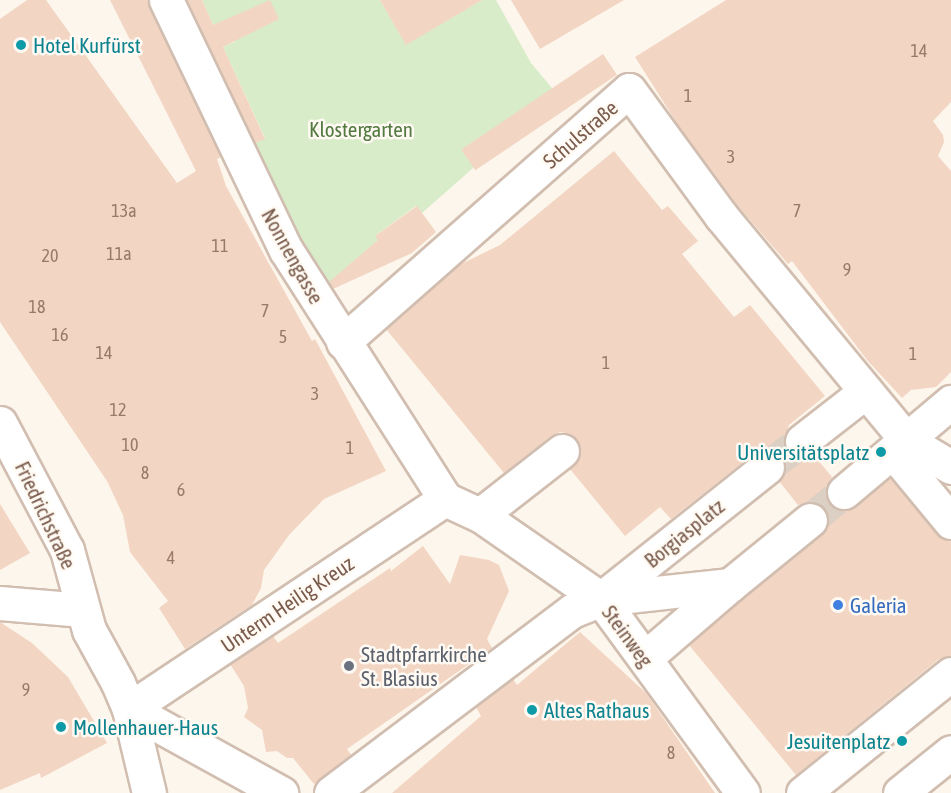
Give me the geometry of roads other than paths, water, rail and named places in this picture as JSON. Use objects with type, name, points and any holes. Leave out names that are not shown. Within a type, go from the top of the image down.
[{"type":"street","name":"Nonnengasse","points":[[166,0],[286,250],[445,499]]},
{"type":"street","name":"Schulstraße","points":[[343,342],[629,90],[744,243],[859,381]]},
{"type":"street","points":[[802,441],[859,381],[951,522]]},
{"type":"street","points":[[844,492],[951,402]]},
{"type":"street","name":"Friedrichstraße","points":[[0,423],[67,550],[83,610]]},
{"type":"street","points":[[900,446],[951,438]]},
{"type":"street","points":[[900,446],[951,467]]},
{"type":"street","points":[[480,515],[562,451]]},
{"type":"street","name":"Borgiasplatz","points":[[586,605],[727,488],[767,467]]},
{"type":"street","name":"Steinweg","points":[[445,499],[480,515],[645,658],[743,793]]},
{"type":"street","name":"Unterm Heilig Kreuz","points":[[129,709],[445,499]]},
{"type":"street","points":[[645,658],[810,520]]},
{"type":"street","name":"Borgiasplatz","points":[[586,605],[730,585]]},
{"type":"street","points":[[0,603],[83,610],[89,630],[118,683],[129,709],[149,793]]},
{"type":"street","points":[[331,793],[586,605]]},
{"type":"street","points":[[803,793],[951,674]]},
{"type":"street","points":[[129,709],[224,751],[281,793]]},
{"type":"street","points":[[900,793],[951,752]]},
{"type":"tunnel","points":[[767,467],[802,441]]},
{"type":"tunnel","points":[[810,520],[844,492]]},
{"type":"place","name":"Hotel Kurfürst","points":[[21,45]]},
{"type":"place","name":"Universitätsplatz","points":[[881,452]]},
{"type":"place","name":"Galeria","points":[[838,605]]},
{"type":"place","name":"Stadtpfarrkirche St. Blasius","points":[[349,666]]},
{"type":"place","name":"Altes Rathaus","points":[[532,710]]},
{"type":"place","name":"Mollenhauer-Haus","points":[[61,727]]},
{"type":"place","name":"Jesuitenplatz","points":[[902,741]]},
{"type":"park label","name":"Klostergarten","points":[[361,129]]}]
